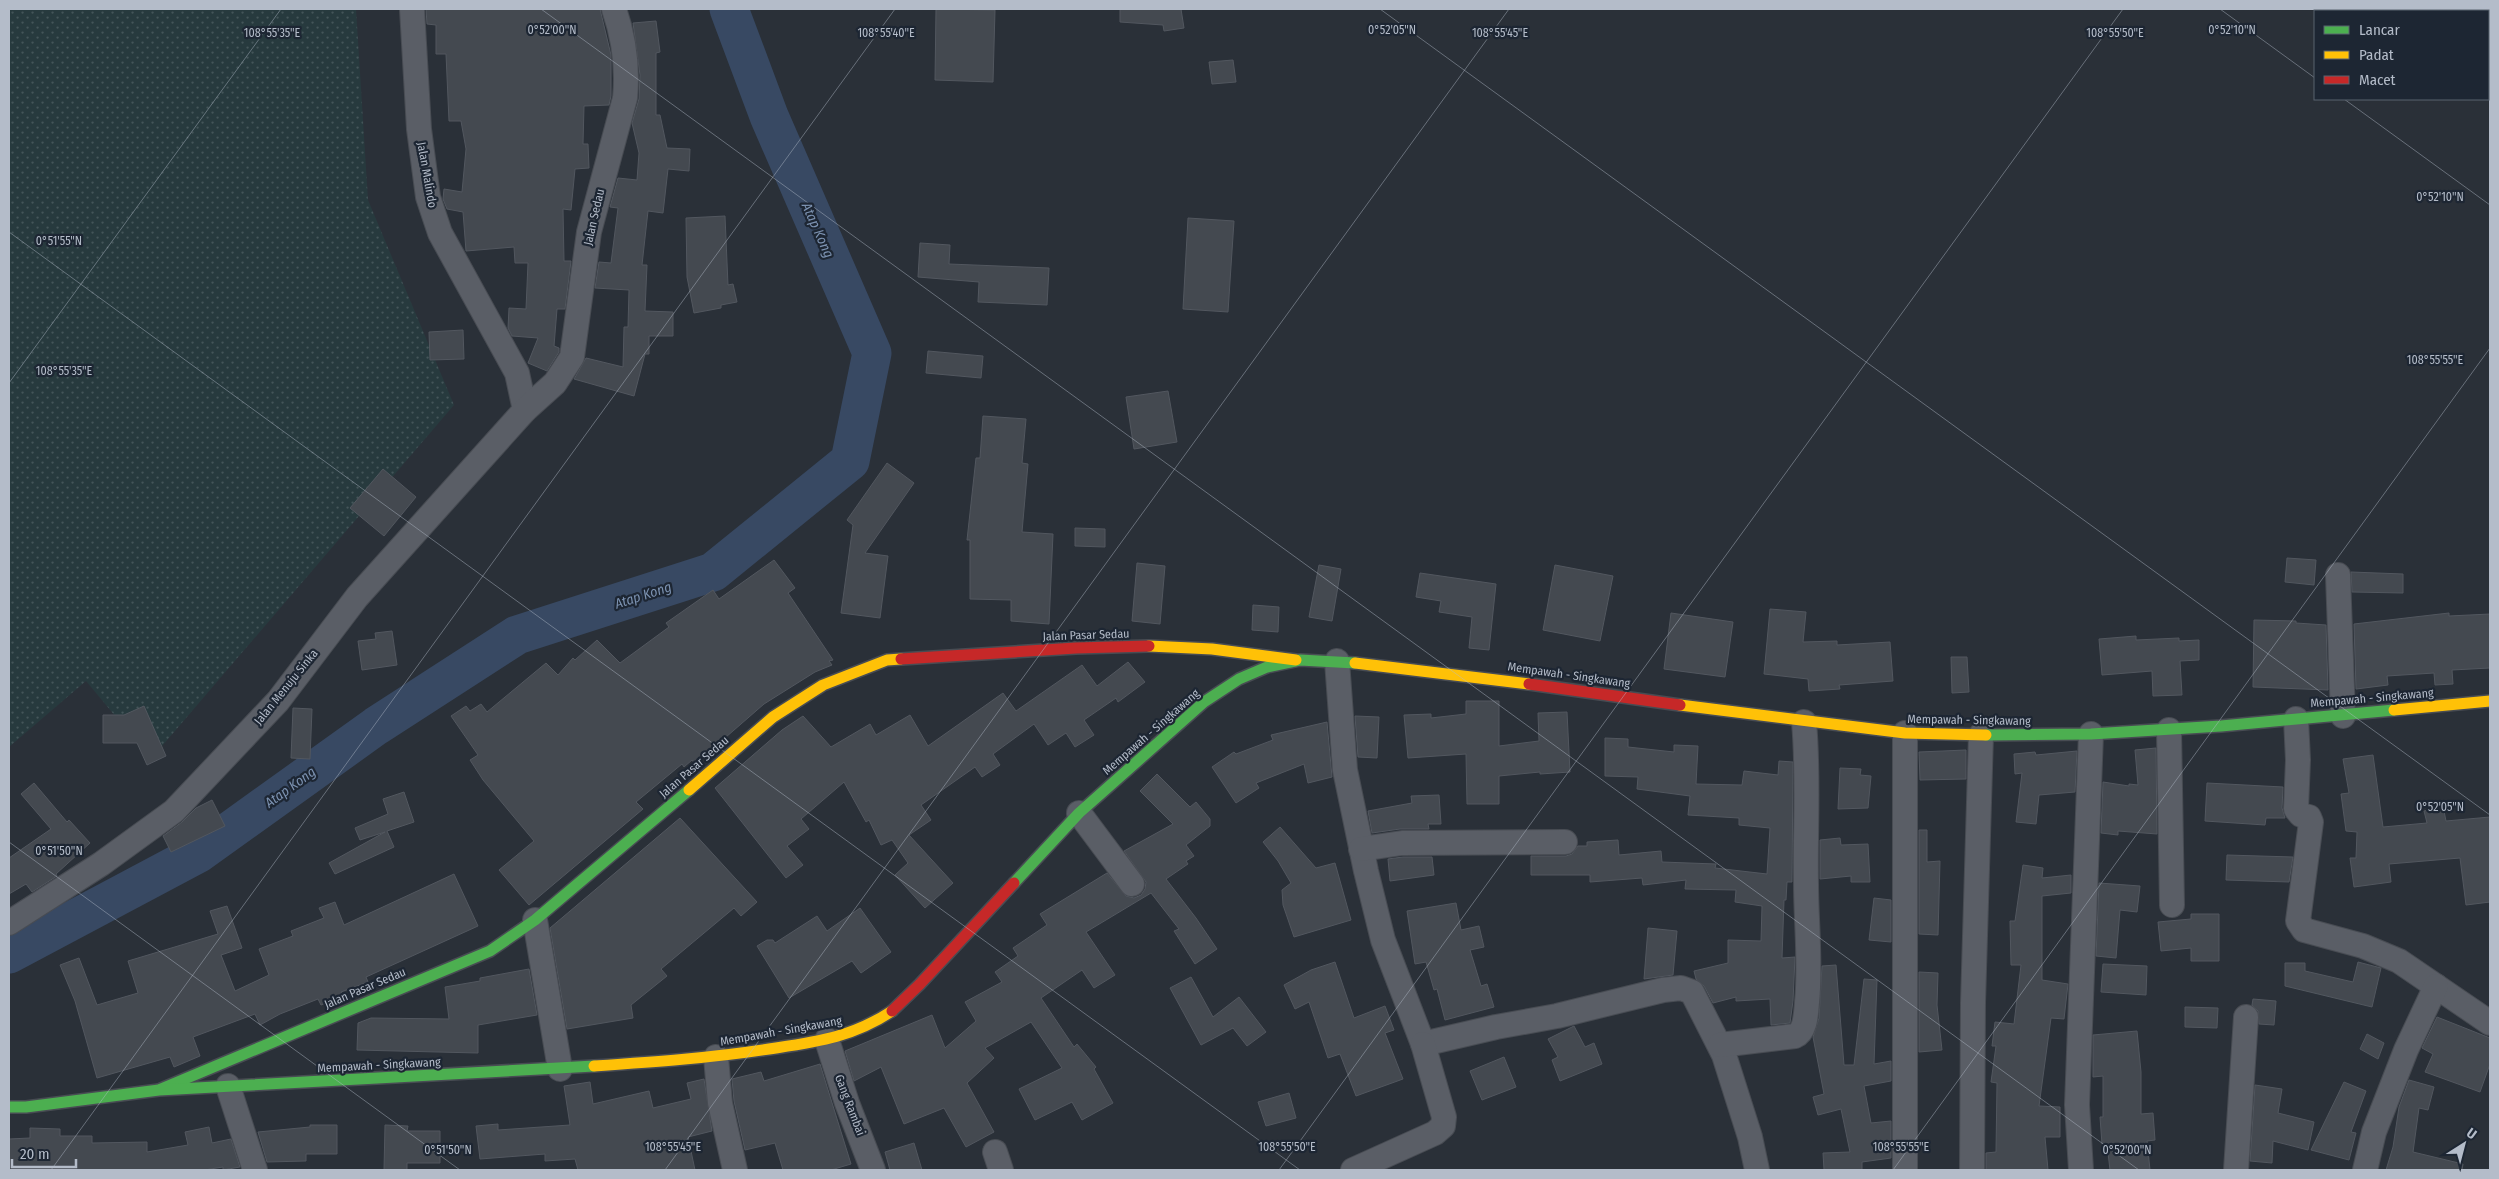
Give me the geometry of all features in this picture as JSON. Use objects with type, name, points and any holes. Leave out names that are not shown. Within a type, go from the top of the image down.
[{"type":"main road","name":"Jalan Pasar Sedau","points":[[159,1090],[490,951],[535,920],[773,717],[823,685],[887,660],[1076,648],[1155,646],[1212,649],[1300,660]]},
{"type":"main road","name":"Mempawah - Singkawang","points":[[9,1107],[26,1107],[159,1090],[560,1069],[716,1056],[827,1040],[872,1024],[893,1010],[920,984],[1079,813],[1204,702],[1239,680],[1267,667],[1300,660],[1337,661],[1584,690],[1804,722],[1905,733],[1980,736],[2092,734],[2169,730],[2343,716],[2490,701]]},
{"type":"street","name":"Jalan Malindo","points":[[412,9],[419,129],[428,197],[440,233],[517,373],[525,410]]},
{"type":"street","name":"Jalan Sedau","points":[[525,410],[555,383],[572,357],[589,232],[625,98],[628,76],[620,27],[614,9]]},
{"type":"street","name":"Jalan Menuju Sinka","points":[[9,923],[100,864],[174,811],[278,702],[357,597],[525,410]]},
{"type":"street","points":[[2338,575],[2343,716]]},
{"type":"street","points":[[1337,661],[1345,770],[1361,849],[1383,940],[1423,1044],[1444,1117],[1443,1126],[1435,1133],[1353,1170]]},
{"type":"street","points":[[2296,719],[2298,760],[2296,809],[2301,815],[2309,817],[2311,822],[2298,921],[2300,926],[2304,930],[2385,954],[2418,972],[2490,1023]]},
{"type":"street","points":[[1720,1045],[1795,1036],[1800,1033],[1803,1025],[1808,978],[1807,772],[1804,722]]},
{"type":"street","points":[[2169,730],[2172,905]]},
{"type":"street","points":[[1905,733],[1905,1170]]},
{"type":"street","points":[[2080,1170],[2077,1105],[2092,734]]},
{"type":"street","points":[[1972,1170],[1973,1003],[1980,736]]},
{"type":"street","points":[[1079,813],[1132,884]]},
{"type":"street","points":[[1361,849],[1402,843],[1565,842]]},
{"type":"street","points":[[535,920],[560,1069]]},
{"type":"street","points":[[2365,1170],[2374,1132],[2406,1050],[2436,986]]},
{"type":"street","points":[[1423,1044],[1496,1027],[1557,1016],[1643,994],[1682,988],[1692,992],[1720,1045],[1750,1136],[1757,1170]]},
{"type":"street","points":[[2236,1170],[2246,1017]]},
{"type":"street","name":"Gang Rambai","points":[[827,1040],[848,1104],[874,1170]]},
{"type":"street","points":[[716,1056],[720,1103],[735,1170]]},
{"type":"street","points":[[228,1086],[255,1170]]},
{"type":"green space","points":[[9,9],[356,9],[368,200],[454,405],[151,759],[86,681],[9,747]]},
{"type":"building","points":[[426,9],[600,9],[611,55],[611,96],[609,105],[584,106],[583,144],[588,144],[589,168],[575,169],[571,210],[563,209],[564,261],[571,261],[565,309],[557,309],[554,346],[559,348],[559,352],[547,371],[528,363],[538,338],[512,336],[508,328],[509,308],[526,309],[528,263],[515,263],[514,247],[466,251],[463,212],[447,209],[443,199],[444,189],[462,192],[466,149],[461,121],[449,121],[446,54],[436,54],[436,25],[427,24]]},
{"type":"building","points":[[936,9],[995,10],[993,82],[935,80]]},
{"type":"building","points":[[1120,9],[1181,9],[1184,28],[1164,31],[1163,25],[1120,22]]},
{"type":"building","points":[[656,21],[660,52],[656,53],[656,115],[660,115],[667,148],[690,149],[689,171],[668,169],[663,213],[648,211],[642,265],[647,265],[645,311],[673,312],[673,336],[649,336],[649,354],[645,354],[634,396],[574,379],[586,358],[623,367],[624,327],[628,327],[629,290],[595,288],[599,262],[611,263],[618,208],[610,207],[618,178],[637,180],[639,153],[632,123],[639,99],[640,75],[633,23]]},
{"type":"building","points":[[1233,60],[1236,82],[1212,84],[1209,62]]},
{"type":"building","points":[[725,216],[728,285],[733,284],[737,302],[721,305],[721,308],[694,313],[687,277],[686,218]]},
{"type":"building","points":[[1188,218],[1234,221],[1228,312],[1183,309]]},
{"type":"building","points":[[920,243],[950,245],[949,264],[1049,268],[1047,305],[978,302],[979,282],[918,277]]},
{"type":"building","points":[[463,330],[464,359],[430,360],[429,332]]},
{"type":"building","points":[[928,351],[983,356],[981,378],[926,373]]},
{"type":"building","points":[[1168,391],[1177,442],[1134,449],[1126,397]]},
{"type":"building","points":[[983,416],[1026,419],[1022,463],[1028,464],[1022,532],[1053,534],[1049,624],[1011,621],[1011,600],[970,599],[970,540],[967,540],[976,458],[980,458]]},
{"type":"building","points":[[887,463],[914,483],[865,553],[888,556],[880,618],[841,613],[853,525],[847,520]]},
{"type":"building","points":[[383,469],[416,497],[384,536],[350,508]]},
{"type":"building","points":[[1075,528],[1105,529],[1105,547],[1075,546]]},
{"type":"building","points":[[2287,558],[2316,560],[2314,585],[2285,582]]},
{"type":"building","points":[[774,560],[795,588],[788,593],[833,660],[829,661],[832,665],[815,672],[764,704],[695,764],[692,760],[684,767],[682,764],[636,802],[643,809],[529,905],[499,870],[534,841],[483,780],[470,760],[478,755],[451,716],[466,706],[470,711],[481,704],[487,712],[546,663],[558,675],[573,658],[575,660],[597,640],[620,663],[669,627],[666,623],[713,590],[719,599]]},
{"type":"building","points":[[1137,563],[1165,566],[1160,624],[1132,621]]},
{"type":"building","points":[[1319,565],[1341,569],[1332,621],[1309,617]]},
{"type":"building","points":[[1555,565],[1613,576],[1600,641],[1543,630]]},
{"type":"building","points":[[2351,572],[2403,574],[2403,593],[2352,592]]},
{"type":"building","points":[[1420,573],[1496,584],[1489,650],[1469,648],[1472,617],[1439,612],[1441,601],[1416,597]]},
{"type":"building","points":[[1253,605],[1279,607],[1278,632],[1252,630]]},
{"type":"building","points":[[1770,609],[1806,612],[1803,642],[1837,641],[1837,645],[1890,642],[1893,681],[1839,685],[1840,689],[1809,691],[1808,679],[1764,674]]},
{"type":"building","points":[[1671,613],[1733,622],[1725,677],[1664,669]]},
{"type":"building","points":[[2449,613],[2449,616],[2490,614],[2490,668],[2452,670],[2453,684],[2435,685],[2434,673],[2387,676],[2388,685],[2356,689],[2354,624]]},
{"type":"building","points":[[2254,620],[2296,621],[2296,623],[2326,625],[2328,690],[2253,687]]},
{"type":"building","points":[[392,631],[397,665],[362,670],[358,641],[376,639],[375,633]]},
{"type":"building","points":[[2136,636],[2136,640],[2179,638],[2179,641],[2199,640],[2199,660],[2180,661],[2182,695],[2153,696],[2152,671],[2102,675],[2099,639]]},
{"type":"building","points":[[1951,657],[1967,657],[1969,692],[1952,693]]},
{"type":"building","points":[[1128,662],[1145,682],[1118,702],[1116,698],[1084,720],[1094,735],[1075,747],[1066,733],[1048,745],[1034,724],[993,754],[1000,765],[982,777],[975,767],[921,805],[931,820],[909,835],[953,883],[925,908],[895,875],[908,863],[892,840],[881,845],[869,820],[866,822],[844,782],[801,819],[809,829],[787,846],[803,865],[786,878],[715,788],[782,730],[803,716],[831,747],[870,724],[876,735],[910,715],[928,746],[1003,693],[1016,711],[1082,665],[1097,686]]},
{"type":"building","points":[[1466,701],[1499,701],[1499,746],[1539,741],[1538,713],[1567,712],[1570,772],[1540,774],[1540,772],[1499,776],[1499,804],[1467,804],[1466,754],[1408,758],[1404,715],[1431,714],[1431,718],[1466,714]]},
{"type":"building","points":[[144,706],[166,756],[147,765],[137,743],[103,743],[103,715],[124,715]]},
{"type":"building","points":[[293,708],[312,709],[310,759],[291,758]]},
{"type":"building","points":[[1355,716],[1379,717],[1377,758],[1358,757]]},
{"type":"building","points":[[1327,722],[1332,777],[1308,783],[1304,764],[1256,783],[1259,788],[1236,803],[1212,767],[1234,752],[1236,754],[1273,740],[1271,735]]},
{"type":"building","points":[[1605,738],[1628,739],[1628,747],[1674,752],[1674,745],[1698,746],[1696,784],[1742,785],[1744,771],[1778,775],[1779,761],[1793,762],[1792,882],[1787,882],[1786,900],[1784,900],[1782,958],[1795,957],[1790,1023],[1771,1025],[1770,999],[1736,1001],[1736,997],[1713,1003],[1704,986],[1696,979],[1694,971],[1728,963],[1728,940],[1761,941],[1762,906],[1735,902],[1736,890],[1685,889],[1686,880],[1643,885],[1642,878],[1590,882],[1590,875],[1531,875],[1531,856],[1566,856],[1572,854],[1578,846],[1587,846],[1587,842],[1618,840],[1619,855],[1661,851],[1662,862],[1716,864],[1715,868],[1767,874],[1770,828],[1739,825],[1739,818],[1688,815],[1690,796],[1637,789],[1638,777],[1605,776]]},
{"type":"building","points":[[2156,748],[2157,834],[2118,831],[2118,835],[2101,833],[2103,782],[2129,786],[2129,784],[2138,785],[2135,750]]},
{"type":"building","points":[[1966,750],[1966,779],[1920,780],[1919,752]]},
{"type":"building","points":[[2077,751],[2075,792],[2039,795],[2036,824],[2016,822],[2022,773],[2015,774],[2014,754],[2035,752],[2036,755]]},
{"type":"building","points":[[2373,755],[2383,827],[2427,823],[2424,811],[2443,806],[2446,821],[2490,817],[2490,902],[2466,905],[2460,858],[2389,864],[2391,882],[2354,887],[2350,858],[2356,858],[2357,832],[2346,831],[2341,794],[2349,793],[2343,759]]},
{"type":"building","points":[[1840,768],[1861,769],[1860,775],[1871,776],[1868,808],[1838,809]]},
{"type":"building","points":[[1157,774],[1190,807],[1196,802],[1210,819],[1210,826],[1186,845],[1194,856],[1186,861],[1188,864],[1166,879],[1217,949],[1195,964],[1174,931],[1179,929],[1151,893],[1086,932],[1115,975],[1094,988],[1082,970],[1041,998],[1074,1047],[1077,1044],[1096,1067],[1094,1069],[1113,1103],[1082,1120],[1072,1102],[1035,1120],[1019,1089],[1062,1068],[1031,1022],[985,1048],[994,1058],[967,1083],[994,1132],[966,1147],[944,1108],[904,1124],[881,1067],[854,1081],[845,1051],[932,1015],[945,1048],[976,1021],[965,1002],[1002,982],[995,972],[1018,956],[1013,948],[1047,925],[1040,914],[1107,873],[1126,896],[1134,898],[1141,895],[1145,889],[1146,882],[1124,851],[1173,824],[1140,791]]},
{"type":"building","points":[[34,783],[67,822],[69,820],[90,843],[56,874],[57,876],[32,892],[26,884],[9,894],[9,858],[51,829],[21,794]]},
{"type":"building","points":[[2207,783],[2283,787],[2282,808],[2285,818],[2266,818],[2265,825],[2205,821]]},
{"type":"building","points":[[404,792],[414,822],[387,831],[394,847],[335,874],[329,863],[385,832],[360,840],[355,828],[388,814],[383,799]]},
{"type":"building","points":[[1439,795],[1441,824],[1428,824],[1429,829],[1400,829],[1372,833],[1368,811],[1412,803],[1411,796]]},
{"type":"building","points":[[212,800],[225,826],[171,852],[163,836],[182,822],[196,808]]},
{"type":"building","points":[[680,818],[757,902],[741,916],[734,908],[661,969],[667,976],[631,1005],[633,1018],[567,1029],[550,928]]},
{"type":"building","points":[[1280,827],[1316,868],[1335,863],[1351,920],[1294,937],[1283,905],[1282,890],[1291,883],[1278,861],[1263,842]]},
{"type":"building","points":[[1919,830],[1927,830],[1927,862],[1940,861],[1938,935],[1919,934]]},
{"type":"building","points":[[1840,838],[1841,845],[1868,844],[1870,882],[1851,882],[1851,876],[1820,879],[1820,840]]},
{"type":"building","points":[[2227,855],[2293,857],[2289,882],[2226,880]]},
{"type":"building","points":[[1432,857],[1434,875],[1390,881],[1388,859]]},
{"type":"building","points":[[2023,865],[2043,868],[2042,878],[2071,875],[2071,893],[2042,896],[2042,980],[2068,984],[2064,1019],[2051,1018],[2039,1106],[2060,1107],[2060,1137],[2045,1137],[2048,1170],[1986,1170],[1986,1153],[1996,1152],[1997,1083],[1991,1082],[1996,1046],[1992,1046],[1995,1022],[2014,1024],[2021,965],[2011,965],[2010,921],[2015,921]]},
{"type":"building","points":[[454,874],[478,926],[366,977],[368,982],[341,992],[343,996],[321,1005],[318,999],[280,1014],[260,1025],[255,1014],[193,1037],[200,1056],[174,1067],[170,1057],[97,1078],[75,1001],[60,965],[79,958],[97,1005],[138,993],[128,961],[218,934],[210,911],[227,906],[242,948],[221,955],[235,991],[269,975],[259,949],[293,936],[291,931],[324,918],[319,908],[335,902],[344,925]]},
{"type":"building","points":[[2099,883],[2140,886],[2137,912],[2120,910],[2116,958],[2096,956]]},
{"type":"building","points":[[1874,898],[1891,900],[1891,942],[1869,940]]},
{"type":"building","points":[[1456,903],[1461,930],[1479,926],[1484,947],[1470,950],[1481,986],[1487,984],[1494,1007],[1445,1020],[1437,989],[1434,990],[1426,962],[1415,964],[1407,911]]},
{"type":"building","points":[[860,908],[891,952],[861,973],[852,961],[789,998],[757,946],[767,940],[773,940],[775,943],[817,916],[827,931]]},
{"type":"building","points":[[2191,914],[2219,914],[2219,961],[2191,961],[2191,948],[2161,951],[2158,922],[2191,919]]},
{"type":"building","points":[[1648,928],[1677,931],[1673,975],[1644,979]]},
{"type":"building","points":[[1335,962],[1354,1018],[1385,1006],[1394,1030],[1385,1033],[1403,1079],[1356,1096],[1340,1054],[1328,1058],[1309,1002],[1295,1009],[1284,985],[1311,970]]},
{"type":"building","points":[[2358,962],[2381,968],[2372,1007],[2285,986],[2285,963],[2305,963],[2305,971],[2353,982]]},
{"type":"building","points":[[2103,964],[2147,966],[2146,995],[2101,992]]},
{"type":"building","points":[[1836,965],[1844,1065],[1854,1065],[1864,979],[1877,980],[1874,1064],[1891,1061],[1891,1081],[1864,1086],[1871,1123],[1891,1121],[1891,1158],[1862,1162],[1862,1170],[1824,1170],[1823,1153],[1850,1152],[1841,1109],[1818,1115],[1813,1097],[1824,1094],[1813,1037],[1819,1018],[1822,966]]},
{"type":"building","points":[[529,969],[537,1015],[478,1025],[478,1053],[357,1050],[358,1023],[371,1018],[449,1019],[445,987]]},
{"type":"building","points":[[1919,972],[1938,973],[1937,1005],[1942,1050],[1919,1052]]},
{"type":"building","points":[[1191,977],[1213,1017],[1239,997],[1266,1032],[1247,1046],[1233,1028],[1201,1045],[1170,988]]},
{"type":"building","points":[[2253,999],[2276,1001],[2274,1025],[2259,1024],[2258,1011],[2252,1005]]},
{"type":"building","points":[[2185,1007],[2218,1008],[2217,1028],[2185,1027]]},
{"type":"building","points":[[2437,1017],[2490,1038],[2490,1064],[2480,1092],[2425,1072],[2433,1054],[2422,1048]]},
{"type":"building","points":[[1574,1026],[1585,1047],[1594,1043],[1602,1064],[1560,1081],[1552,1060],[1558,1057],[1548,1039]]},
{"type":"building","points":[[2137,1031],[2141,1072],[2141,1114],[2153,1113],[2155,1140],[2147,1141],[2150,1170],[2110,1170],[2107,1144],[2102,1144],[2100,1117],[2103,1117],[2103,1076],[2093,1077],[2093,1035]]},
{"type":"building","points":[[2367,1034],[2384,1043],[2378,1059],[2360,1049]]},
{"type":"building","points":[[1504,1057],[1516,1087],[1482,1100],[1470,1071]]},
{"type":"building","points":[[820,1064],[851,1164],[831,1170],[783,1170],[775,1143],[745,1150],[734,1101],[732,1079],[761,1072],[764,1081]]},
{"type":"building","points":[[704,1079],[712,1131],[688,1137],[695,1170],[578,1170],[575,1159],[545,1161],[545,1154],[480,1159],[476,1126],[498,1124],[498,1130],[570,1125],[564,1086],[590,1082],[593,1104],[649,1091],[653,1108],[691,1099],[687,1083]]},
{"type":"building","points":[[2409,1080],[2434,1087],[2428,1110],[2419,1108],[2413,1152],[2463,1164],[2462,1170],[2386,1170],[2393,1147],[2399,1107]]},
{"type":"building","points":[[2344,1082],[2366,1091],[2351,1132],[2356,1133],[2349,1160],[2311,1150]]},
{"type":"building","points":[[2255,1085],[2282,1089],[2278,1113],[2314,1122],[2308,1150],[2273,1141],[2272,1163],[2250,1161]]},
{"type":"building","points":[[1289,1093],[1296,1118],[1266,1126],[1258,1102]]},
{"type":"building","points":[[310,1125],[337,1125],[337,1154],[306,1154],[306,1161],[267,1162],[258,1132],[310,1127]]},
{"type":"building","points":[[385,1125],[408,1126],[407,1131],[440,1131],[440,1163],[407,1163],[407,1170],[384,1170]]},
{"type":"building","points":[[209,1127],[212,1143],[231,1139],[240,1167],[223,1170],[223,1167],[204,1170],[9,1170],[9,1139],[30,1138],[30,1128],[60,1129],[60,1136],[92,1136],[92,1143],[147,1142],[147,1152],[188,1145],[185,1132]]},
{"type":"building","points":[[914,1143],[922,1170],[890,1170],[885,1152]]},
{"type":"waterway","name":"Atap Kong","points":[[9,954],[199,853],[376,726],[517,635],[713,572],[850,461],[872,353],[769,116],[729,9]]},
{"type":"traffic: fast","points":[[1014,883],[1079,813],[1204,702],[1239,679],[1267,667],[1300,660],[1355,663]]},
{"type":"traffic: fast","points":[[1986,735],[2091,734],[2221,726],[2394,710]]},
{"type":"traffic: fast","points":[[161,1089],[490,951],[535,920],[689,790]]},
{"type":"traffic: fast","points":[[9,1107],[26,1107],[159,1090],[594,1066]]},
{"type":"traffic: slow","points":[[1149,646],[1212,649],[1296,660]]},
{"type":"traffic: slow","points":[[689,790],[773,717],[823,685],[887,660],[901,659]]},
{"type":"traffic: slow","points":[[1355,663],[1529,684]]},
{"type":"traffic: slow","points":[[2394,710],[2490,701]]},
{"type":"traffic: slow","points":[[1680,705],[1905,733],[1986,735]]},
{"type":"traffic: slow","points":[[594,1066],[704,1057],[802,1044],[847,1033],[892,1011]]},
{"type":"traffic: jam","points":[[901,659],[1076,648],[1149,646]]},
{"type":"traffic: jam","points":[[1529,684],[1680,705]]},
{"type":"traffic: jam","points":[[892,1011],[920,984],[1014,883]]}]
